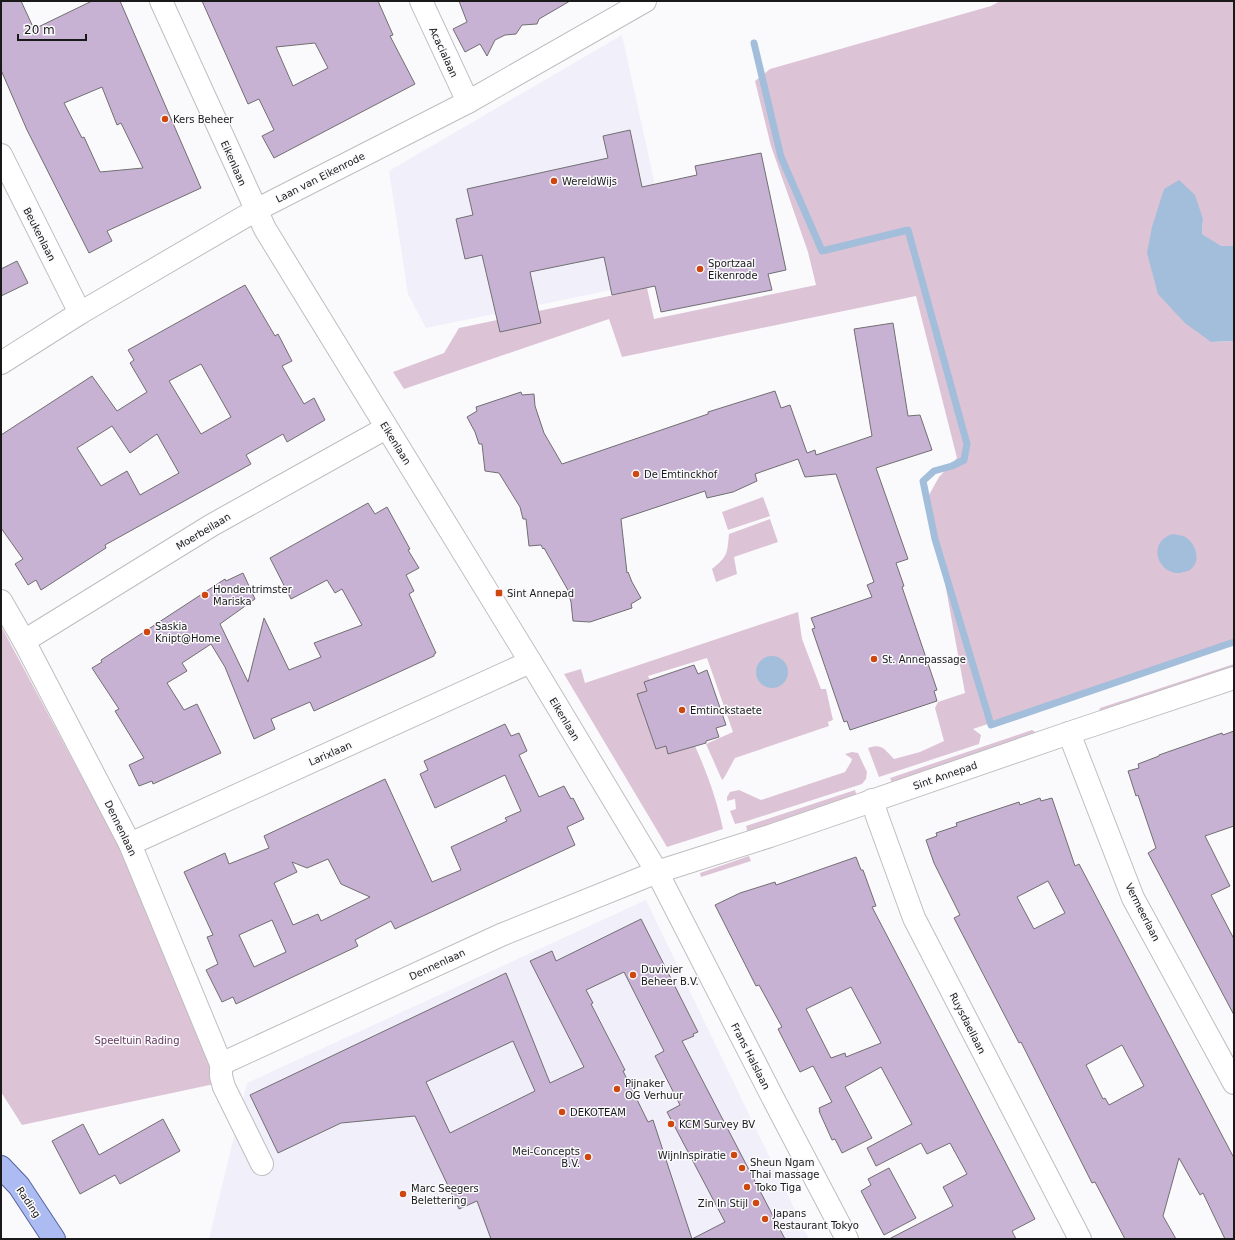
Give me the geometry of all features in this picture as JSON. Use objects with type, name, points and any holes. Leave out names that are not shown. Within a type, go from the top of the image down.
[{"type":"main road","name":"Rading","points":[[1,1167],[19,1186],[54,1239]]},
{"type":"street","name":"Eikenlaan","points":[[161,1],[265,229],[657,872]]},
{"type":"street","name":"Acacialaan","points":[[421,1],[468,102]]},
{"type":"street","name":"Laan van Eikenrode","points":[[1,363],[80,313],[256,210],[468,102],[645,1]]},
{"type":"street","name":"Beukenlaan","points":[[1,155],[80,313]]},
{"type":"street","name":"Moerbeilaan","points":[[24,641],[212,525],[386,428]]},
{"type":"street","name":"Dennenlaan","points":[[1,601],[24,641],[130,844],[221,1064],[221,1076],[224,1087],[262,1164]]},
{"type":"street","name":"Larixlaan","points":[[130,844],[530,662]]},
{"type":"street","name":"Sint Annepad","points":[[657,872],[770,836],[1234,678]]},
{"type":"street","name":"Vermeerlaan","points":[[1070,733],[1133,898],[1234,1083]]},
{"type":"street","name":"Ruysdaellaan","points":[[872,800],[914,918],[1080,1239]]},
{"type":"street","name":"Dennenlaan","points":[[221,1064],[502,935],[657,872]]},
{"type":"street","name":"Frans Halslaan","points":[[657,872],[847,1239]]},
{"type":"shaded area","points":[[622,35],[659,203],[650,282],[426,328],[408,294],[389,171]]},
{"type":"shaded area","points":[[646,900],[809,1239],[209,1239],[247,1083]]},
{"type":"green space","points":[[1000,1],[1234,1],[1234,246],[1221,247],[1202,234],[1203,219],[1164,189],[1161,201],[1211,342],[1234,341],[1234,641],[973,729],[981,735],[979,744],[879,777],[868,748],[877,746],[880,747],[894,759],[920,752],[944,741],[935,708],[938,702],[965,693],[929,495],[939,477],[957,458],[916,296],[622,357],[609,319],[404,389],[393,372],[444,353],[459,328],[647,288],[654,319],[816,285],[808,252],[771,146],[755,81],[770,69],[991,6]]},
{"type":"green space","points":[[763,497],[770,516],[728,530],[722,512]]},
{"type":"green space","points":[[770,519],[778,542],[734,557],[737,574],[716,582],[712,569],[726,554],[729,534]]},
{"type":"green space","points":[[798,612],[802,639],[821,689],[826,689],[833,720],[828,722],[829,726],[735,758],[722,780],[706,744],[733,732],[707,658],[648,676],[650,680],[644,682],[647,691],[650,733],[656,749],[666,746],[669,754],[695,746],[704,766],[718,808],[723,829],[667,847],[564,674],[581,669],[585,683]]},
{"type":"green space","name":"Speeltuin Rading","points":[[1,626],[123,854],[219,1083],[22,1125],[1,1092]]},
{"type":"green space","points":[[1234,664],[1234,672],[1097,717],[1100,708]]},
{"type":"green space","points":[[1032,730],[1042,736],[893,785],[890,778]]},
{"type":"green space","points":[[852,752],[858,753],[867,772],[866,779],[862,784],[735,824],[730,811],[736,809],[735,799],[727,801],[727,797],[730,792],[739,790],[761,800],[845,772],[852,759],[845,754]]},
{"type":"green space","points":[[855,790],[857,797],[748,834],[746,826]]},
{"type":"green space","points":[[749,856],[751,861],[701,877],[700,873]]},
{"type":"water","points":[[1179,180],[1195,195],[1203,219],[1202,234],[1221,246],[1234,246],[1234,341],[1211,342],[1185,323],[1158,294],[1147,253],[1152,227],[1164,189]]},
{"type":"water","points":[[1173,534],[1189,539],[1194,547],[1197,557],[1196,561],[1194,566],[1188,571],[1179,573],[1171,572],[1165,568],[1158,556],[1160,543],[1165,538]]},
{"type":"water","points":[[769,656],[775,656],[785,663],[788,672],[787,678],[781,685],[775,688],[769,688],[759,681],[756,675],[756,669],[763,659]]},
{"type":"building","points":[[1,1],[21,1],[34,29],[92,1],[120,1],[201,188],[107,231],[112,241],[89,253],[27,130],[1,70]],"holes":[[[102,87],[117,125],[121,123],[143,168],[100,172],[84,137],[82,138],[64,103]]]},
{"type":"building","points":[[202,1],[378,1],[393,35],[390,36],[415,84],[274,158],[262,136],[274,130],[259,99],[248,104]],"holes":[[[315,43],[328,68],[293,86],[276,47]]]},
{"type":"building","points":[[459,1],[570,1],[539,19],[537,24],[522,25],[516,34],[505,35],[495,40],[487,56],[480,44],[465,52],[453,29],[467,22]]},
{"type":"building","points":[[630,130],[642,187],[697,175],[695,166],[761,153],[786,270],[768,274],[772,290],[661,312],[655,286],[612,295],[604,257],[530,272],[541,323],[500,332],[482,255],[465,259],[456,219],[473,215],[467,189],[608,158],[603,136]]},
{"type":"building","points":[[17,261],[28,283],[1,296],[1,269]]},
{"type":"building","points":[[245,285],[275,336],[278,334],[292,361],[282,366],[304,404],[314,398],[325,420],[287,442],[283,434],[246,455],[251,464],[105,545],[106,548],[41,590],[36,580],[28,585],[15,564],[23,559],[1,528],[1,435],[92,376],[117,411],[147,392],[130,363],[134,360],[128,350]],"holes":[[[201,364],[231,417],[201,434],[169,381]],[[112,426],[130,453],[157,434],[179,473],[140,495],[127,471],[101,486],[77,448]]]},
{"type":"building","name":"De Emtinckhof","points":[[893,323],[908,416],[920,415],[932,450],[876,468],[908,559],[896,563],[904,586],[902,587],[937,690],[934,691],[937,701],[850,730],[847,721],[844,722],[812,629],[815,628],[811,618],[872,597],[867,585],[874,582],[836,474],[805,477],[798,459],[755,474],[757,481],[733,492],[707,498],[705,491],[621,519],[627,573],[628,572],[641,598],[631,604],[632,608],[590,622],[573,621],[569,592],[544,548],[543,549],[541,545],[529,546],[526,519],[523,519],[520,507],[499,473],[485,471],[482,444],[479,444],[475,432],[467,417],[477,411],[476,407],[521,392],[522,395],[534,394],[535,406],[544,433],[562,464],[708,414],[708,412],[775,391],[781,408],[790,405],[807,453],[815,450],[816,455],[872,436],[854,329]]},
{"type":"building","points":[[368,503],[375,514],[387,507],[410,549],[408,550],[419,568],[406,575],[414,591],[409,594],[436,653],[434,656],[314,711],[310,702],[271,719],[275,729],[254,739],[225,667],[211,644],[182,663],[187,671],[167,683],[184,710],[197,704],[221,753],[153,784],[152,781],[139,786],[129,765],[144,758],[115,711],[119,709],[92,668],[102,662],[101,660],[225,579],[226,581],[243,573],[255,599],[220,624],[248,682],[264,618],[289,670],[321,657],[314,643],[362,625],[342,589],[335,593],[327,580],[291,599],[270,558]]},
{"type":"building","name":"Emtinckstaete","points":[[694,665],[698,674],[707,670],[726,725],[716,728],[719,737],[706,741],[706,743],[668,754],[666,746],[656,749],[637,694],[647,691],[644,682]]},
{"type":"building","points":[[505,724],[511,736],[519,733],[527,751],[519,755],[539,797],[564,786],[571,799],[573,798],[584,819],[567,827],[575,845],[395,929],[391,921],[355,940],[358,946],[236,1004],[233,997],[222,1002],[206,970],[218,964],[207,937],[213,935],[184,872],[225,853],[229,864],[269,848],[264,836],[385,779],[432,882],[461,870],[451,847],[507,821],[505,818],[521,811],[505,775],[435,808],[420,774],[428,770],[424,761]],"holes":[[[328,859],[341,884],[370,897],[321,921],[318,914],[293,925],[274,883],[297,872],[292,862],[307,868]],[[272,920],[286,952],[254,967],[239,935]]]},
{"type":"building","points":[[1234,731],[1234,826],[1205,836],[1230,886],[1211,895],[1234,939],[1234,1015],[1148,853],[1156,848],[1128,771],[1139,768],[1138,764],[1159,755],[1222,733],[1223,735]]},
{"type":"building","points":[[1040,798],[1041,801],[1052,798],[1075,866],[1079,864],[1234,1158],[1234,1239],[1225,1239],[1203,1193],[1200,1195],[1179,1158],[1163,1216],[1176,1239],[1125,1239],[1095,1182],[1092,1183],[1021,1042],[1019,1043],[954,918],[960,915],[934,863],[926,840],[937,836],[936,833],[957,826],[956,823],[1019,802],[1020,805]],"holes":[[[1048,881],[1065,913],[1034,929],[1017,897]],[[1122,1045],[1144,1086],[1109,1105],[1105,1098],[1103,1099],[1086,1065]]]},
{"type":"building","points":[[856,857],[861,870],[863,870],[876,906],[872,907],[1035,1219],[1012,1231],[1016,1239],[889,1239],[953,1206],[943,1187],[967,1174],[950,1143],[927,1154],[921,1143],[876,1166],[867,1148],[912,1124],[881,1067],[845,1087],[872,1138],[842,1153],[835,1139],[832,1140],[819,1108],[832,1102],[813,1066],[800,1072],[778,1029],[782,1027],[759,985],[756,986],[715,905],[740,893],[775,882],[776,885]],"holes":[[[851,987],[881,1043],[846,1057],[845,1053],[831,1058],[806,1009]]]},
{"type":"building","points":[[641,919],[698,1032],[693,1034],[694,1036],[682,1041],[785,1239],[692,1239],[491,1239],[477,1201],[459,1209],[415,1116],[341,1123],[278,1153],[250,1095],[506,973],[550,1083],[584,1067],[530,961],[552,951],[556,961]],"holes":[[[624,972],[664,1051],[655,1056],[680,1105],[667,1112],[725,1222],[692,1239],[653,1120],[648,1122],[623,1071],[625,1070],[591,1004],[593,1003],[586,990]],[[513,1041],[535,1091],[450,1133],[426,1082]]]},
{"type":"building","points":[[163,1119],[180,1151],[120,1184],[115,1175],[80,1194],[52,1141],[83,1124],[99,1155]]},
{"type":"building","points":[[889,1168],[916,1218],[884,1235],[861,1191],[871,1185],[868,1179]]},
{"type":"waterway","points":[[754,43],[781,157],[822,251],[908,230],[967,444],[964,460],[952,466],[934,471],[923,481],[935,539],[991,725],[1234,642]]},
{"type":"place","name":"Kers Beheer","points":[[165,119]]},
{"type":"place","name":"WereldWijs","points":[[554,181]]},
{"type":"place","name":"Sportzaal Eikenrode","points":[[700,269]]},
{"type":"place","name":"De Emtinckhof","points":[[636,474]]},
{"type":"place","name":"Sint Annepad","points":[[499,593]]},
{"type":"place","name":"Hondentrimster Mariska","points":[[205,595]]},
{"type":"place","name":"Saskia Knipt@Home","points":[[147,632]]},
{"type":"place","name":"St. Annepassage","points":[[874,659]]},
{"type":"place","name":"Emtinckstaete","points":[[682,710]]},
{"type":"place","name":"Duvivier Beheer B.V.","points":[[633,975]]},
{"type":"place","name":"Pijnaker OG Verhuur","points":[[617,1089]]},
{"type":"place","name":"DEKOTEAM","points":[[562,1112]]},
{"type":"place","name":"KCM Survey BV","points":[[671,1124]]},
{"type":"place","name":"WijnInspiratie","points":[[734,1155]]},
{"type":"place","name":"Mei-Concepts B.V.","points":[[588,1157]]},
{"type":"place","name":"Sheun Ngam Thai massage","points":[[742,1168]]},
{"type":"place","name":"Toko Tiga","points":[[747,1187]]},
{"type":"place","name":"Marc Seegers Belettering","points":[[403,1194]]},
{"type":"place","name":"Zin In Stijl","points":[[756,1203]]},
{"type":"place","name":"Japans Restaurant Tokyo","points":[[765,1219]]}]
